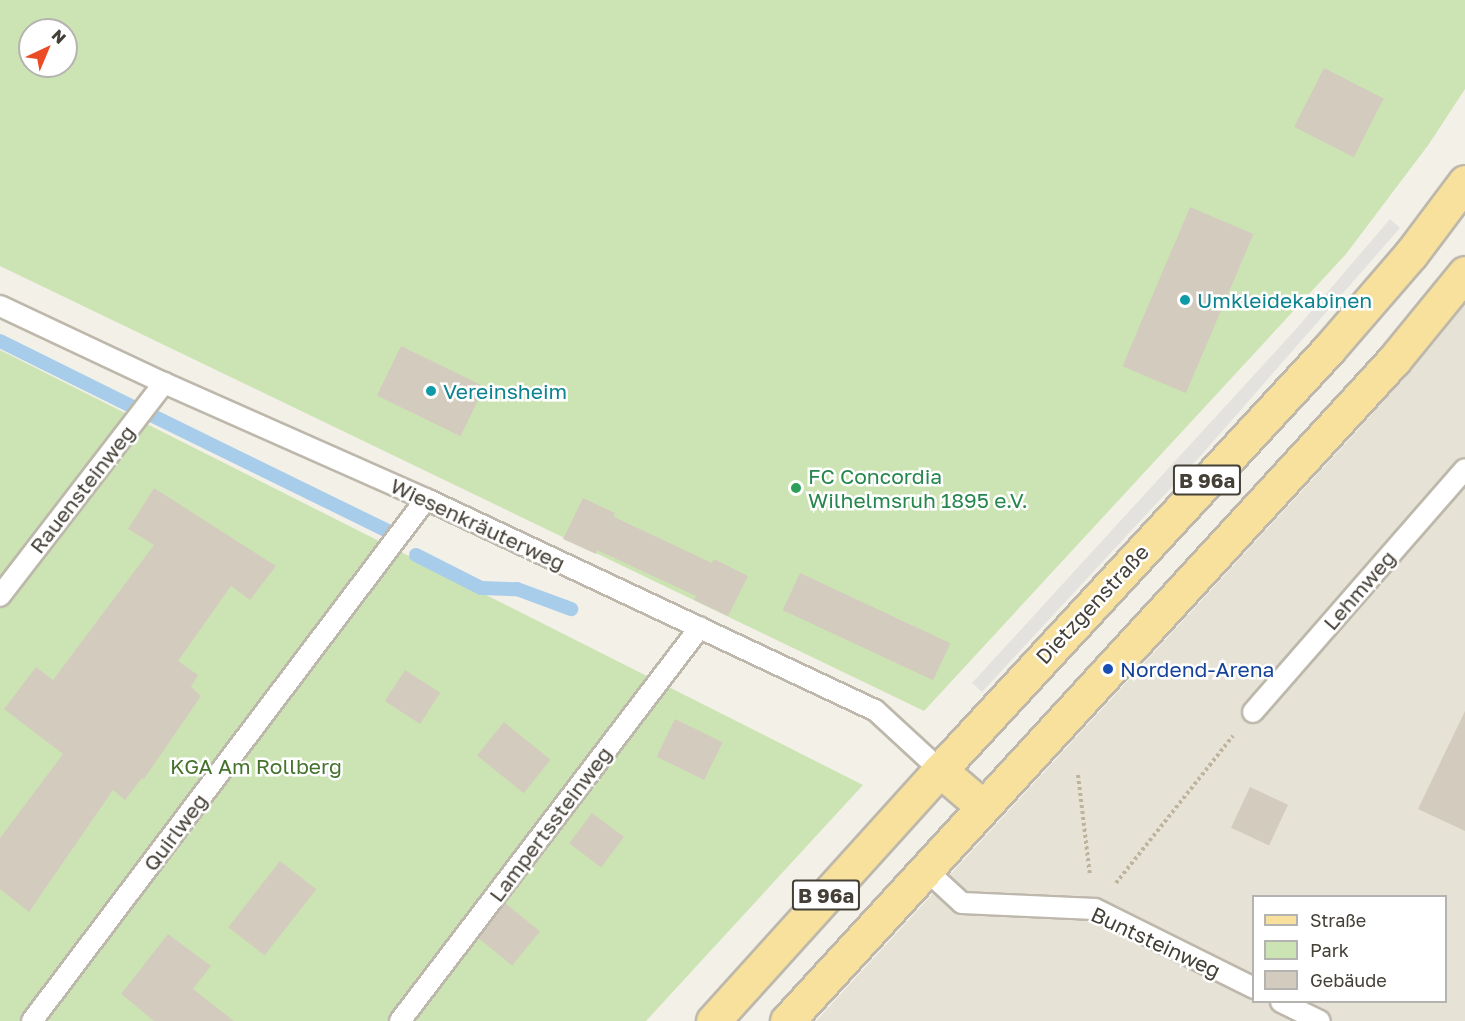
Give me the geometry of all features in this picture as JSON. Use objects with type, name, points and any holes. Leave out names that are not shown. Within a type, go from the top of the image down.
[{"type":"main road","name":"Dietzgenstraße","points":[[713,1021],[940,770],[1328,350],[1412,254],[1465,182]]},
{"type":"main road","name":"B 96a","points":[[787,1021],[1394,360],[1465,273]]},
{"type":"main road","points":[[940,770],[982,806]]},
{"type":"lane","name":"Wiesenkräuterweg","points":[[0,306],[164,383],[426,499],[875,710],[940,770]]},
{"type":"lane","name":"Rauensteinweg","points":[[0,596],[164,383]]},
{"type":"lane","name":"Lehmweg","points":[[1253,712],[1465,469]]},
{"type":"lane","name":"Quirlweg","points":[[32,1021],[426,499]]},
{"type":"lane","name":"Lampertssteinweg","points":[[400,1021],[700,627]]},
{"type":"lane","name":"Buntsteinweg","points":[[925,869],[962,903],[1095,909],[1252,987]]},
{"type":"lane","points":[[1283,1003],[1320,1021]]},
{"type":"path","points":[[1095,909],[1253,712]]},
{"type":"path","points":[[1078,775],[1095,909]]},
{"type":"shaded area","points":[[1390,219],[1400,228],[1204,452],[982,692],[972,683],[1296,329]]},
{"type":"shaded area","points":[[1465,303],[1465,1021],[816,1021],[1367,420]]},
{"type":"green space","name":"FC Concordia Wilhelmsruh 1895 e.V.","points":[[0,0],[1465,0],[1465,89],[1429,144],[1346,254],[924,711],[0,266]]},
{"type":"green space","name":"KGA Am Rollberg","points":[[0,350],[863,785],[646,1021],[0,1021]]},
{"type":"building","points":[[1324,68],[1384,98],[1354,157],[1294,127]]},
{"type":"building","name":"Umkleidekabinen","points":[[1190,207],[1254,234],[1186,393],[1122,366]]},
{"type":"building","name":"Vereinsheim","points":[[401,346],[485,387],[460,436],[377,395]]},
{"type":"building","points":[[154,488],[276,566],[250,600],[231,586],[178,661],[198,675],[191,687],[201,696],[144,779],[142,778],[125,800],[113,790],[29,912],[0,889],[0,838],[63,754],[4,709],[36,667],[53,680],[154,545],[128,529]]},
{"type":"building","points":[[583,498],[615,513],[614,517],[712,563],[714,559],[748,576],[728,616],[694,600],[696,596],[597,550],[596,554],[563,539]]},
{"type":"building","points":[[800,573],[950,643],[933,680],[783,610]]},
{"type":"building","points":[[405,670],[440,693],[420,724],[385,701]]},
{"type":"building","points":[[1465,711],[1465,831],[1418,809]]},
{"type":"building","points":[[675,719],[723,742],[704,780],[657,757]]},
{"type":"building","points":[[504,722],[551,760],[524,793],[477,755]]},
{"type":"building","points":[[1250,787],[1288,805],[1269,846],[1231,828]]},
{"type":"building","points":[[592,813],[624,837],[601,867],[569,843]]},
{"type":"building","points":[[280,861],[316,889],[265,956],[228,927]]},
{"type":"building","points":[[505,903],[540,931],[512,966],[477,937]]},
{"type":"building","points":[[168,934],[211,966],[193,989],[234,1021],[154,1021],[121,994]]},
{"type":"waterway","points":[[0,341],[133,407]]},
{"type":"waterway","points":[[153,416],[390,532]]},
{"type":"waterway","points":[[416,555],[481,588],[517,589],[571,609]]},
{"type":"place","name":"Umkleidekabinen","points":[[1185,300]]},
{"type":"place","name":"Vereinsheim","points":[[431,391]]},
{"type":"place","name":"FC Concordia Wilhelmsruh 1895 e.V.","points":[[796,488]]},
{"type":"place","name":"Nordend-Arena","points":[[1108,669]]}]
